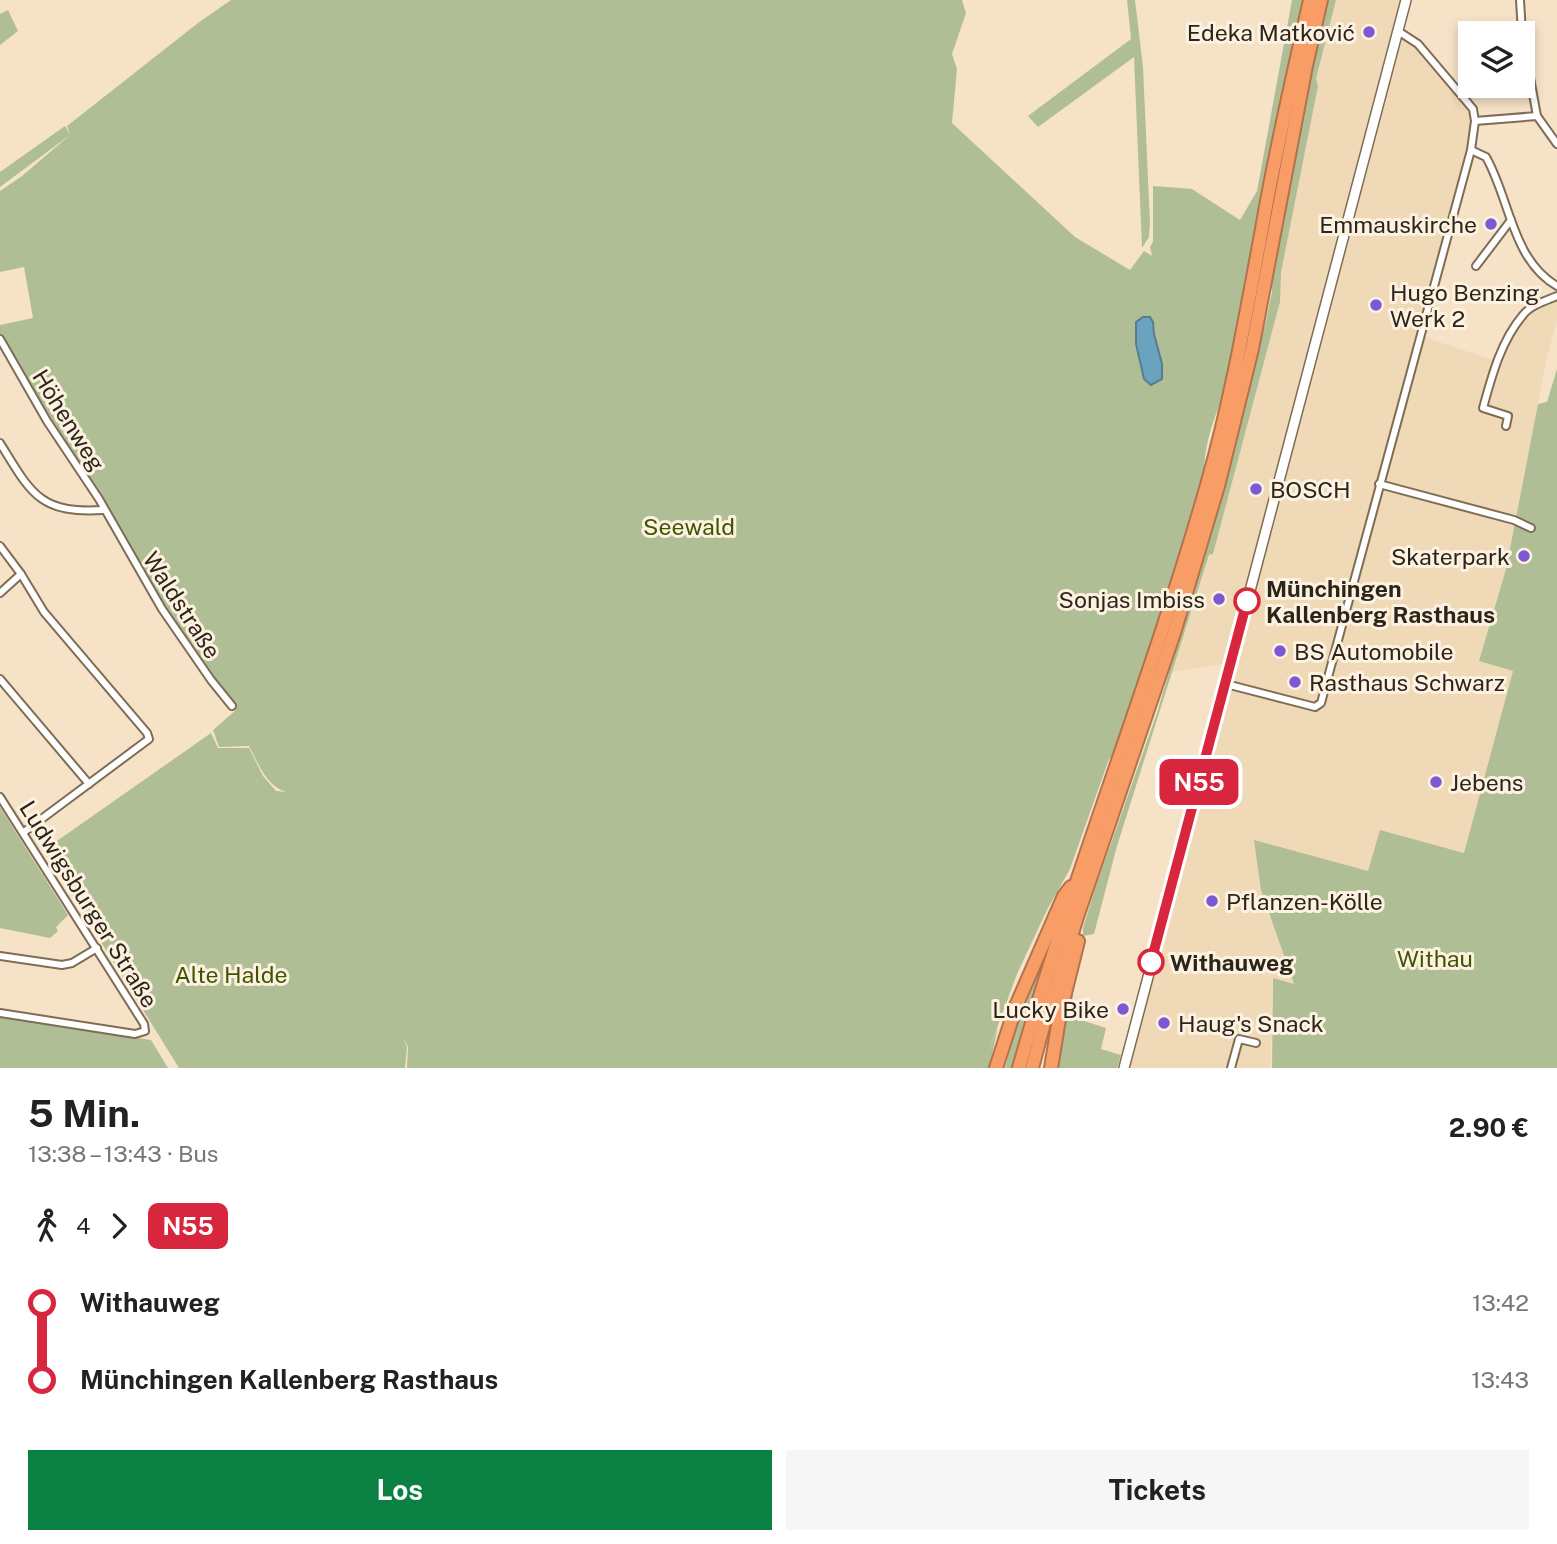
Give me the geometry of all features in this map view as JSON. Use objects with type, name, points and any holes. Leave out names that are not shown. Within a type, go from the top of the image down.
[{"type":"highway","points":[[1019,1068],[1031,1023],[1162,632],[1208,482],[1247,315],[1262,226],[1310,0]]},
{"type":"highway","points":[[1032,1068],[1096,863],[1186,596],[1218,486],[1259,314],[1306,65],[1321,0]]},
{"type":"highway","points":[[1051,1068],[1063,1002],[1094,883],[1096,863]]},
{"type":"highway","points":[[996,1068],[1030,970],[1064,896],[1078,878]]},
{"type":"street","points":[[1124,1068],[1406,0]]},
{"type":"street","points":[[1520,0],[1521,21]]},
{"type":"street","points":[[1226,684],[1315,707],[1321,703],[1471,150],[1475,121],[1473,109],[1418,44],[1398,31]]},
{"type":"street","points":[[1534,98],[1537,116],[1557,144]]},
{"type":"street","points":[[1475,121],[1537,116]]},
{"type":"street","points":[[1471,150],[1486,157],[1531,262],[1557,286]]},
{"type":"street","points":[[1476,266],[1511,220]]},
{"type":"street","points":[[1506,426],[1508,416],[1483,408],[1499,357],[1523,315],[1557,296]]},
{"type":"street","name":"Höhenweg","points":[[0,339],[25,385],[109,519]]},
{"type":"street","points":[[0,443],[31,491],[46,503],[64,510],[103,510]]},
{"type":"street","points":[[1379,484],[1514,520],[1531,528]]},
{"type":"street","name":"Waldstraße","points":[[109,519],[182,640],[232,706]]},
{"type":"street","points":[[0,546],[44,612],[147,733],[149,739],[24,832]]},
{"type":"street","points":[[0,593],[21,574]]},
{"type":"street","points":[[0,679],[89,785]]},
{"type":"street","name":"Ludwigsburger Straße","points":[[0,797],[97,948],[144,1024],[145,1031],[135,1034],[0,1013]]},
{"type":"street","points":[[0,956],[62,965],[72,963],[97,948]]},
{"type":"street","points":[[1231,1068],[1239,1039],[1256,1043]]},
{"type":"shaded area","points":[[1336,0],[1406,0],[1398,31],[1418,44],[1458,91],[1458,98],[1464,98],[1473,109],[1475,121],[1421,336],[1496,361],[1523,315],[1557,300],[1557,320],[1547,358],[1506,569],[1479,661],[1513,671],[1464,853],[1380,830],[1368,872],[1261,890],[1294,984],[1272,978],[1271,1068],[1119,1068],[1225,664],[1172,672],[1210,555],[1213,554],[1280,302],[1280,273],[1316,79]]},
{"type":"green space","name":"Seewald","points":[[231,0],[962,0],[966,13],[952,54],[957,69],[952,123],[1075,237],[1130,270],[1144,251],[1152,256],[1150,247],[1153,242],[1153,186],[1192,189],[1240,220],[1257,191],[1292,0],[1303,0],[1225,392],[1210,432],[1204,475],[1177,568],[1117,750],[1109,759],[1070,869],[1017,974],[987,1055],[998,1027],[989,1068],[407,1068],[408,1047],[403,1037],[407,1047],[405,1068],[179,1068],[44,850],[211,733],[218,748],[249,748],[263,776],[276,791],[286,792],[268,779],[249,746],[219,747],[213,730],[236,710],[185,639],[0,334],[0,325],[33,318],[24,267],[0,272],[0,191],[70,135],[0,187],[0,172],[65,126],[70,134],[67,126]],"holes":[[[1153,322],[1162,364],[1162,379],[1139,363]]]},
{"type":"green space","points":[[1127,0],[1135,0],[1143,67],[1150,223],[1149,237],[1142,248],[1134,57],[1038,127],[1028,116],[1131,39]]},
{"type":"green space","points":[[1329,0],[1336,0],[1316,79],[1318,86],[1281,272],[1280,302],[1213,554],[1209,555],[1117,846],[1094,934],[1083,936],[1096,886],[1157,713],[1205,550],[1255,352],[1265,325],[1282,216],[1310,76]]},
{"type":"green space","points":[[8,10],[18,31],[0,45],[0,14]]},
{"type":"green space","name":"Withau","points":[[1557,369],[1557,1068],[1272,1068],[1273,978],[1294,984],[1261,890],[1254,840],[1368,871],[1380,830],[1464,853],[1513,671],[1479,661],[1506,569],[1538,404],[1547,402]]},
{"type":"green space","points":[[0,807],[68,915],[50,938],[0,928]]},
{"type":"green space","points":[[1050,935],[1012,1068],[1005,1068],[1022,1003]]},
{"type":"green space","points":[[1073,992],[1072,1017],[1106,1028],[1101,1049],[1121,1055],[1117,1068],[1056,1068],[1063,1014]]},
{"type":"green space","points":[[0,1017],[151,1040],[168,1068],[0,1068]]},
{"type":"water","points":[[1143,317],[1150,317],[1153,322],[1162,364],[1162,379],[1151,385],[1144,379],[1136,344],[1136,322]]},
{"type":"bus line","name":"N55","points":[[1151,962],[1247,601]]},
{"type":"place","name":"Edeka Matković","points":[[1369,32]]},
{"type":"place","name":"Emmauskirche","points":[[1491,224]]},
{"type":"place","name":"Hugo Benzing Werk 2","points":[[1376,305]]},
{"type":"place","name":"BOSCH","points":[[1256,489]]},
{"type":"place","name":"Skaterpark","points":[[1524,556]]},
{"type":"place","name":"Sonjas Imbiss","points":[[1219,599]]},
{"type":"place","name":"Münchingen Kallenberg Rasthaus","points":[[1247,601]]},
{"type":"place","name":"BS Automobile","points":[[1280,651]]},
{"type":"place","name":"Rasthaus Schwarz","points":[[1295,682]]},
{"type":"place","name":"Jebens","points":[[1436,782]]},
{"type":"place","name":"Pflanzen-Kölle","points":[[1212,901]]},
{"type":"place","name":"Withauweg","points":[[1151,962]]},
{"type":"place","name":"Lucky Bike","points":[[1123,1009]]},
{"type":"place","name":"Haug's Snack","points":[[1164,1023]]},
{"type":"park label","name":"Alte Halde","points":[[231,974]]}]
